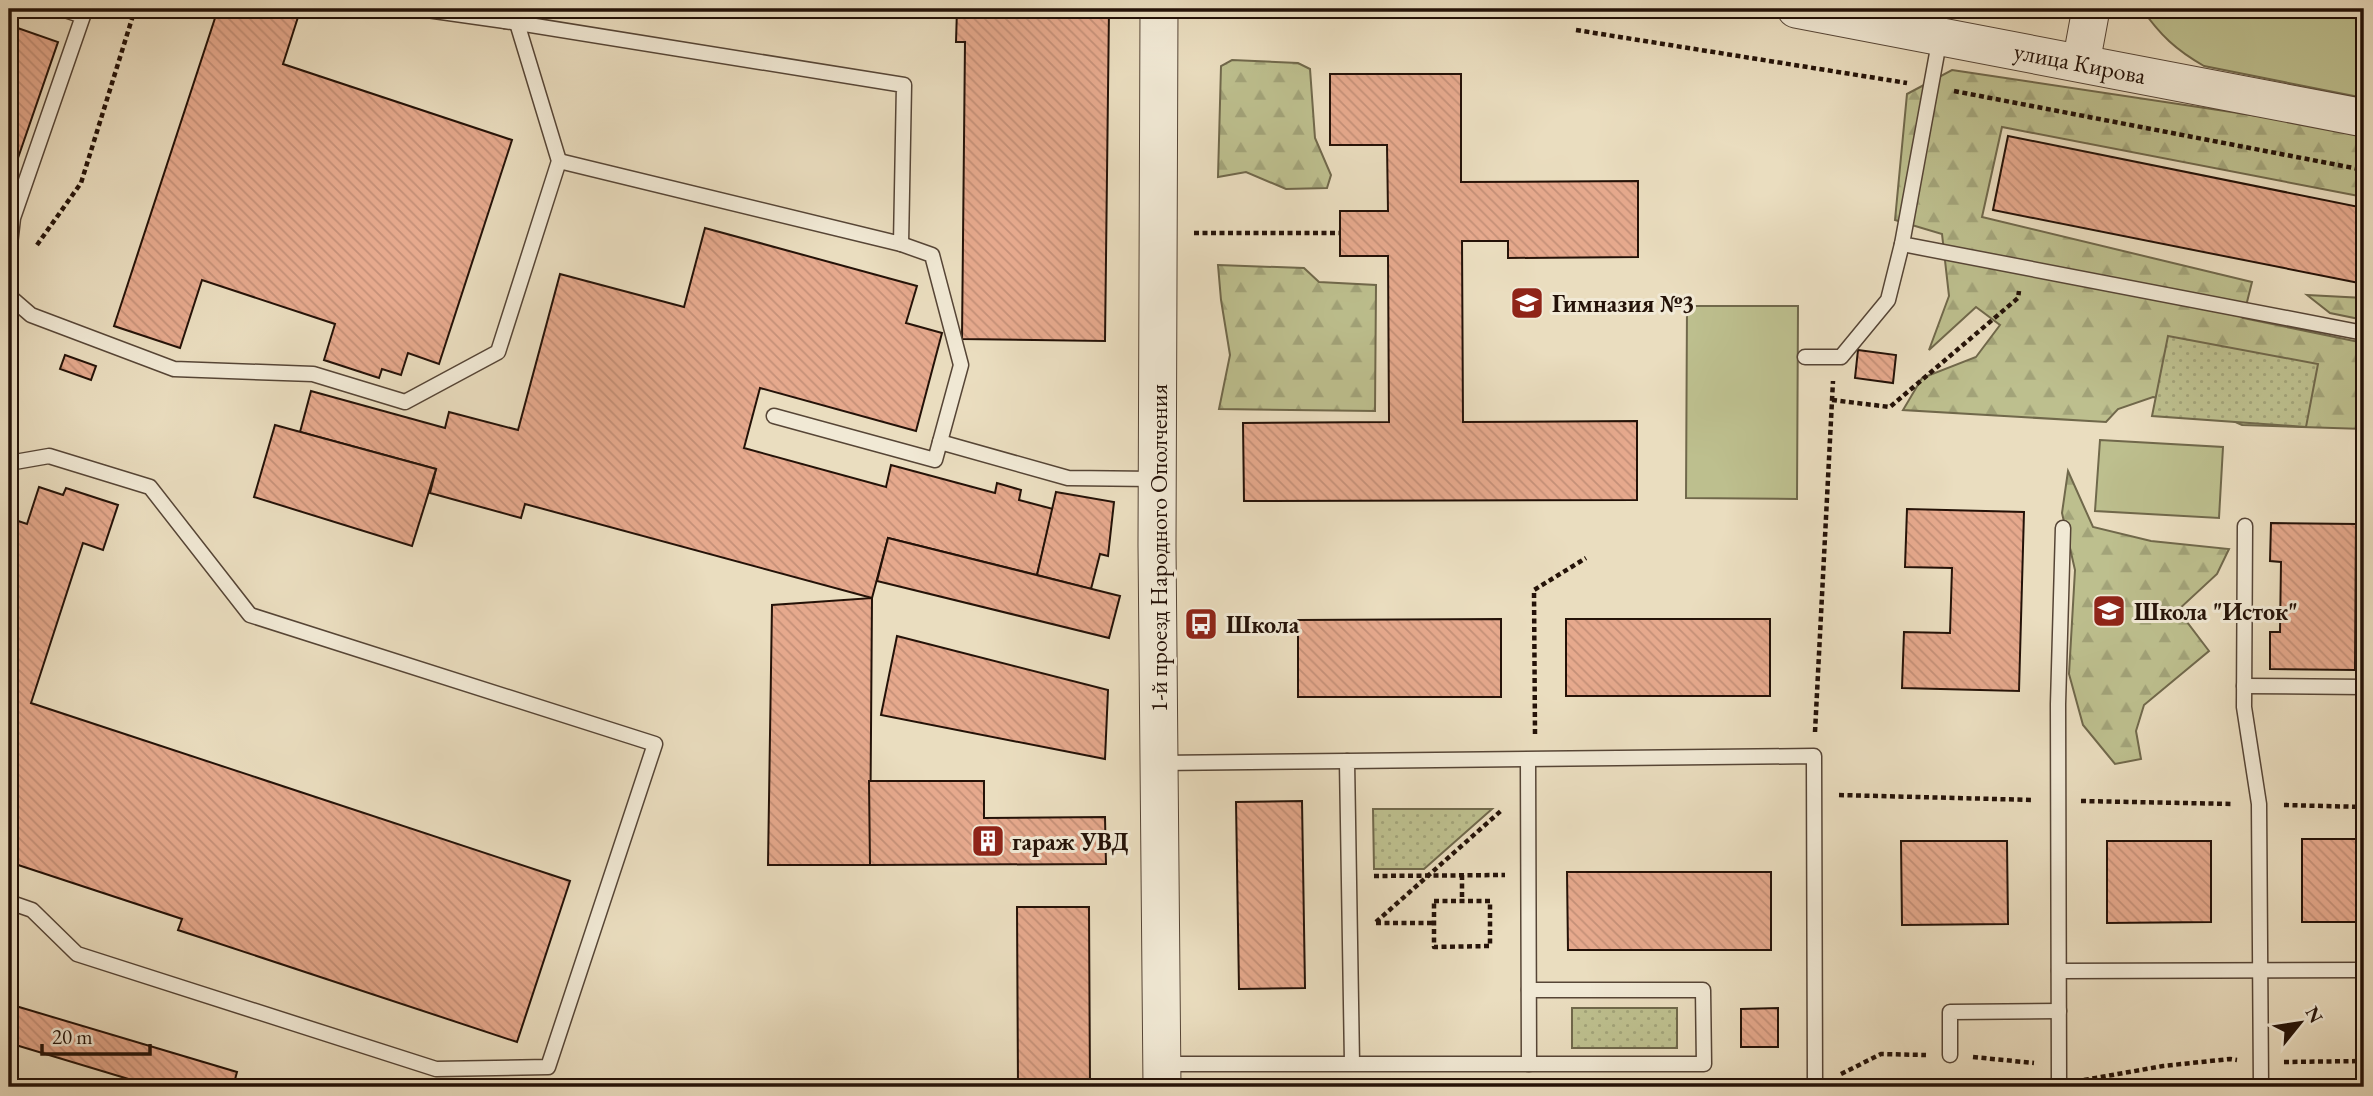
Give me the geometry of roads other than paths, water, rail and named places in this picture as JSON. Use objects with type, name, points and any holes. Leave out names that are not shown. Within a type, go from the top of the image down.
[{"type":"street","name":"1-й проезд Народного Ополчения","points":[[1159,9],[1157,479],[1162,1076]]},
{"type":"street","name":"улица Кирова","points":[[1796,9],[2364,118]]},
{"type":"street","points":[[2081,63],[2091,9]]},
{"type":"lane","points":[[9,253],[11,217],[83,16],[62,9]]},
{"type":"lane","points":[[420,9],[510,17],[904,85],[901,244]]},
{"type":"lane","points":[[9,296],[31,315],[174,369],[313,374],[405,402],[498,352],[559,161],[510,17]]},
{"type":"lane","points":[[1805,357],[1840,357],[1888,300],[1902,244],[1940,35]]},
{"type":"lane","points":[[559,161],[901,244],[932,255],[961,365],[935,460],[774,416]]},
{"type":"lane","points":[[1902,244],[2364,333]]},
{"type":"lane","points":[[940,442],[1068,478],[1157,479]]},
{"type":"lane","points":[[9,463],[49,456],[150,487],[250,615],[656,744],[548,1067],[436,1069],[77,954],[32,910],[9,902]]},
{"type":"lane","points":[[2245,526],[2244,706],[2259,804],[2261,1087]]},
{"type":"lane","points":[[2059,1087],[2058,704],[2063,528]]},
{"type":"lane","points":[[2245,686],[2364,687]]},
{"type":"lane","points":[[1159,763],[1814,755],[1815,1087]]},
{"type":"lane","points":[[1529,1064],[1528,787],[1531,760]]},
{"type":"lane","points":[[1347,761],[1352,1063]]},
{"type":"lane","points":[[2060,971],[2364,970]]},
{"type":"lane","points":[[1162,1076],[1352,1063],[1704,1064],[1703,990],[1529,990]]},
{"type":"lane","points":[[1950,1055],[1950,1012],[2059,1011]]},
{"type":"place","name":"Гимназия №3","points":[[1527,303]]},
{"type":"place","name":"Школа \"Исток\"","points":[[2109,611]]},
{"type":"place","name":"Школа","points":[[1201,624]]},
{"type":"place","name":"гараж УВД","points":[[988,841]]}]
